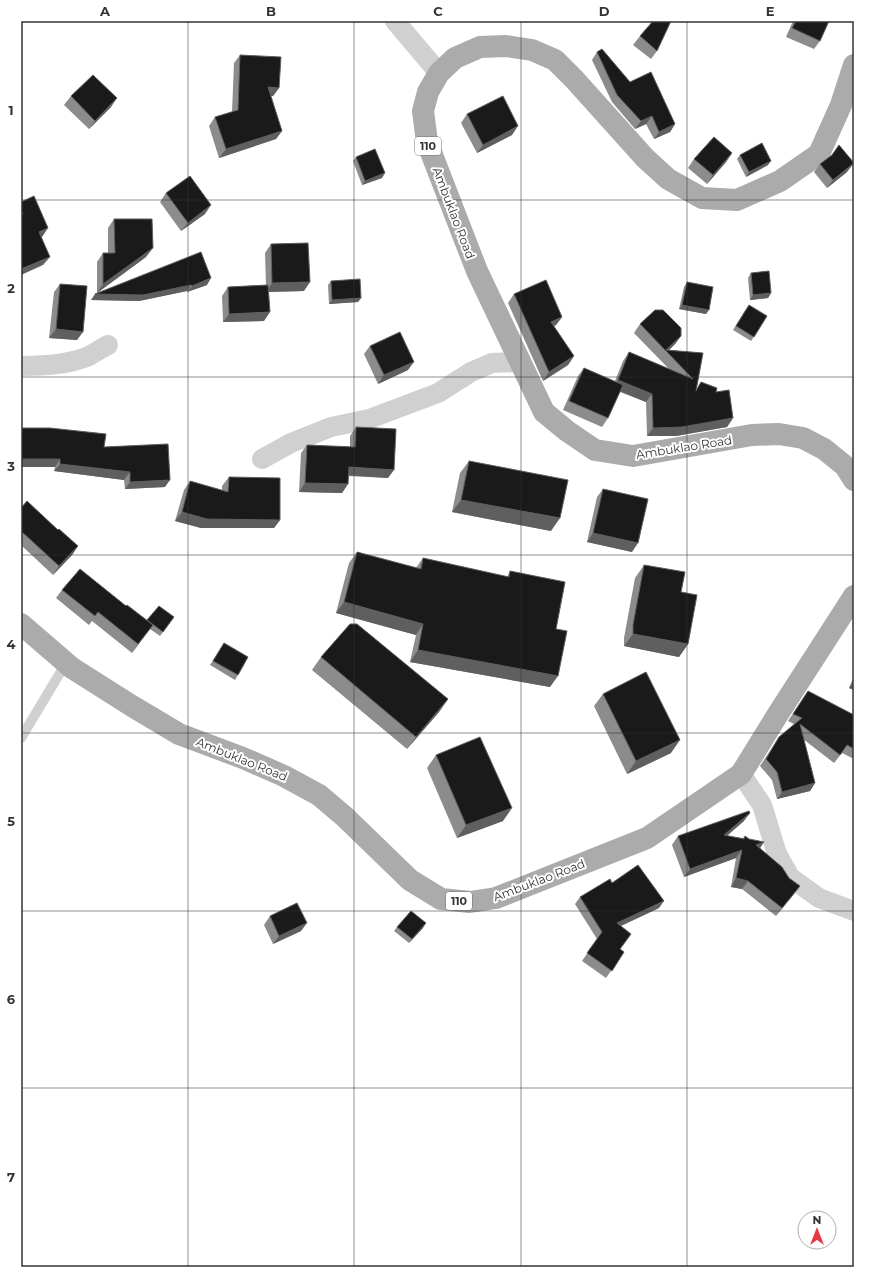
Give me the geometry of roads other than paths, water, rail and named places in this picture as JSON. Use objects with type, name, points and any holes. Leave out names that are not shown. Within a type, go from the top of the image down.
[{"type":"main road","name":"Ambuklao Road","points":[[854,65],[841,105],[818,154],[780,181],[736,200],[702,198],[668,179],[645,158],[555,60],[532,50],[506,46],[480,47],[455,58],[439,73],[428,92],[423,110],[427,142],[477,271],[544,412],[566,431],[595,450],[634,456],[752,435],[779,434],[803,438],[824,449],[845,466],[854,480]]},
{"type":"main road","name":"Ambuklao Road","points":[[21,624],[66,664],[125,702],[179,734],[243,758],[284,776],[319,795],[345,817],[410,880],[441,899],[470,902],[496,898],[647,838],[741,774],[854,596]]},
{"type":"street","points":[[395,21],[439,73]]},
{"type":"street","points":[[21,366],[38,366],[69,362],[88,356],[108,345]]},
{"type":"street","points":[[262,458],[291,442],[331,427],[369,419],[438,393],[471,372],[492,363],[520,362]]},
{"type":"street","points":[[741,774],[762,804],[777,854],[790,877],[819,898],[854,911]]},
{"type":"lane","points":[[21,738],[66,664]]}]
